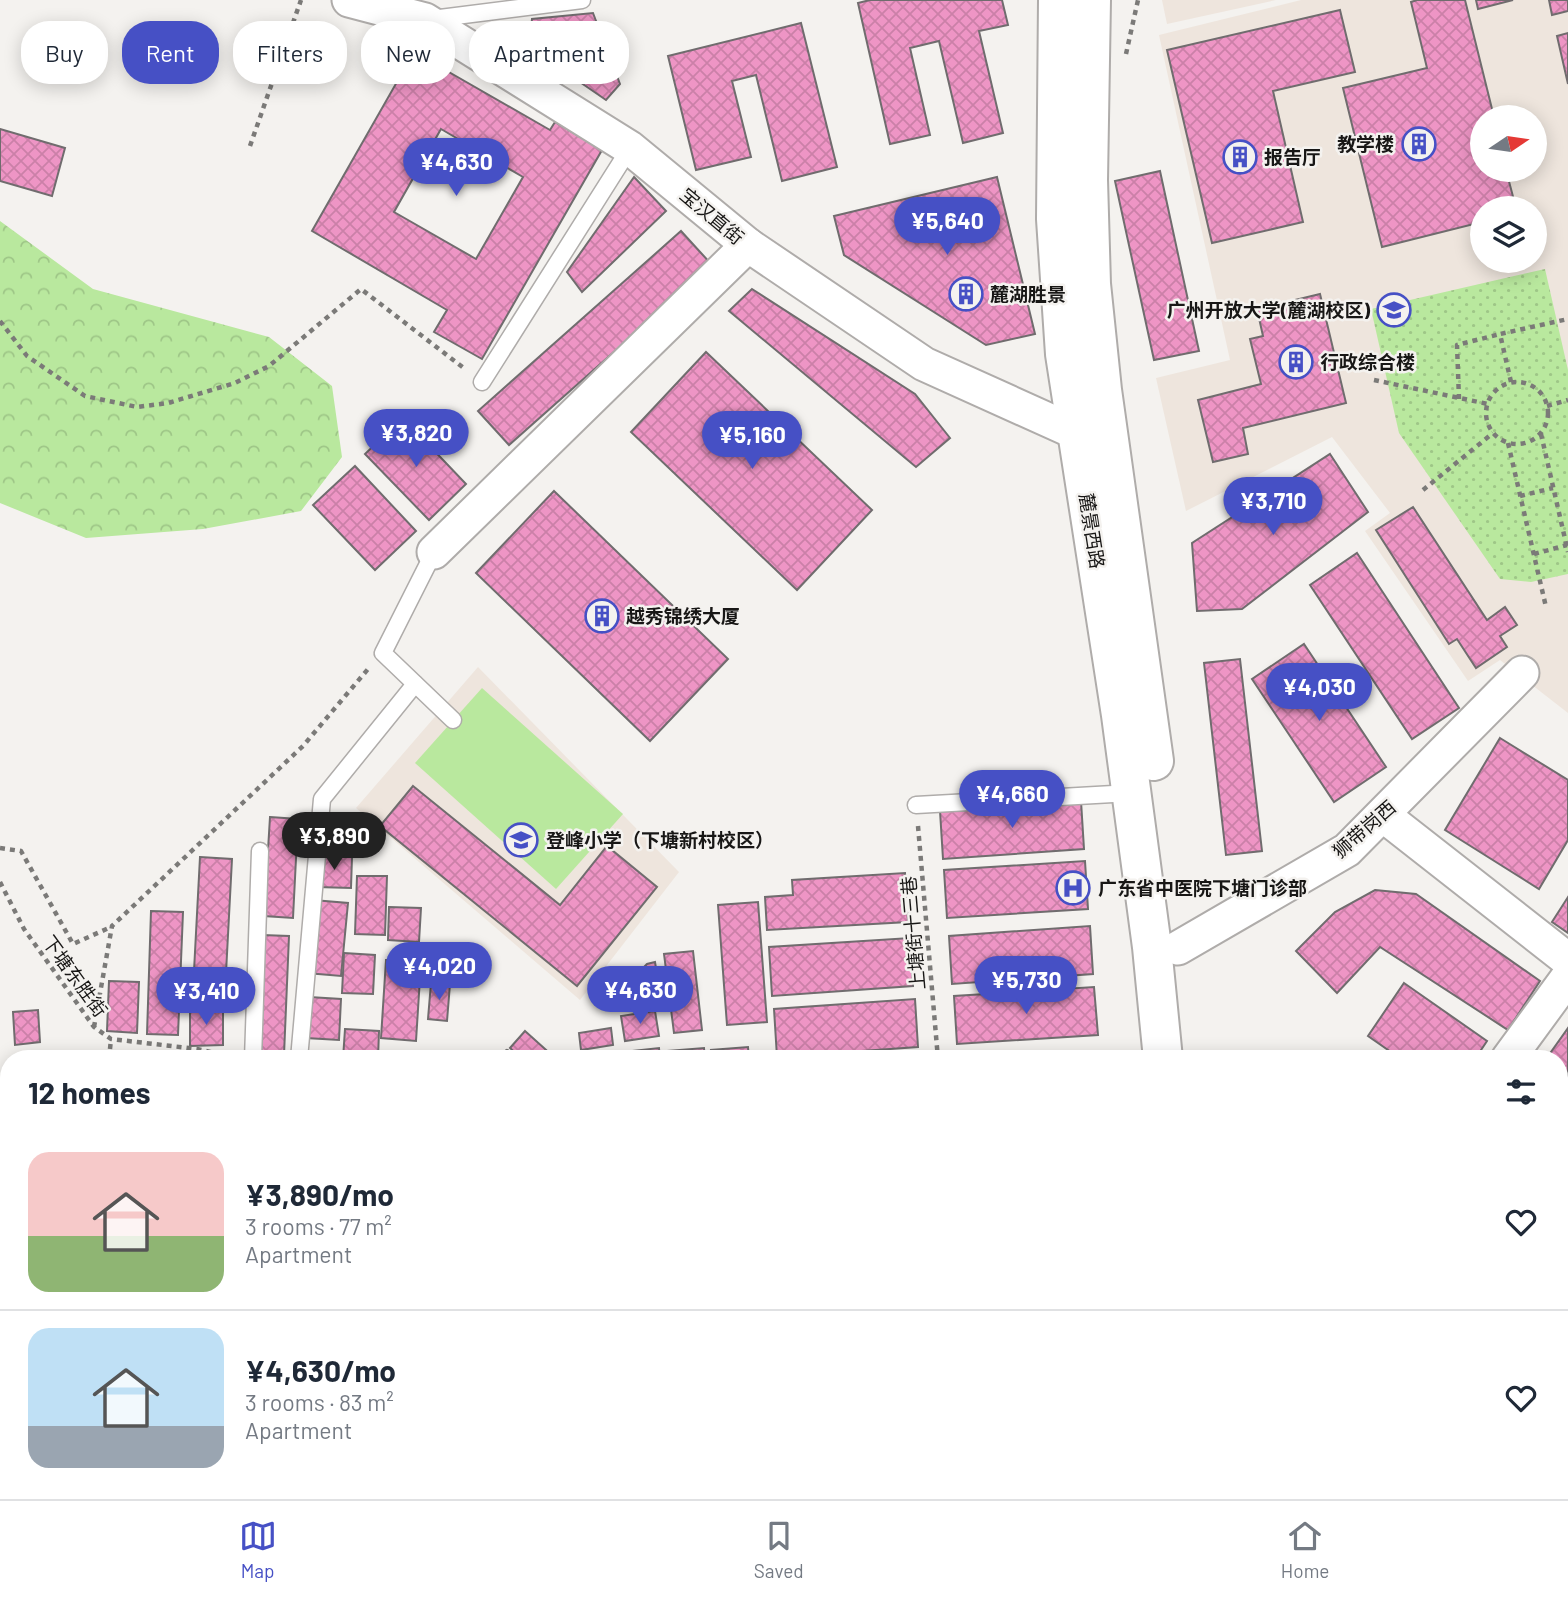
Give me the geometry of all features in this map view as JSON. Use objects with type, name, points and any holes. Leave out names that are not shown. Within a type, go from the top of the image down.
[{"type":"street","name":"宝汉直街","points":[[349,0],[425,20],[630,148],[748,246],[924,364],[1077,433]]},
{"type":"street","name":"麓景西路","points":[[1058,0],[1056,219],[1065,354],[1131,793],[1152,947],[1162,1050]]},
{"type":"street","name":"麓景西路","points":[[1091,0],[1088,180],[1093,307],[1178,948],[1187,1050]]},
{"type":"street","points":[[434,552],[748,246]]},
{"type":"street","name":"狮带岗西","points":[[1178,948],[1347,850],[1522,673]]},
{"type":"street","points":[[1383,815],[1568,960]]},
{"type":"street","points":[[1515,1050],[1568,977]]},
{"type":"lane","points":[[425,20],[582,0]]},
{"type":"lane","points":[[482,382],[630,148]]},
{"type":"lane","points":[[434,552],[383,653],[453,720]]},
{"type":"lane","points":[[300,1050],[322,799],[415,684]]},
{"type":"lane","points":[[916,805],[1131,793]]},
{"type":"lane","points":[[253,1050],[260,851]]},
{"type":"path","points":[[250,146],[301,0]]},
{"type":"path","points":[[0,321],[27,356],[85,396],[137,407],[168,403],[235,383],[269,366],[362,289],[482,382]]},
{"type":"path","points":[[1459,399],[1457,345],[1568,319]]},
{"type":"path","points":[[1500,334],[1511,382]]},
{"type":"path","points":[[1374,380],[1488,404]]},
{"type":"path","points":[[1511,382],[1525,383],[1535,388],[1547,406],[1548,417],[1541,434],[1527,443],[1508,442],[1493,433],[1488,424],[1490,397],[1511,382]]},
{"type":"path","points":[[1547,406],[1568,400]]},
{"type":"path","points":[[1423,490],[1493,433]]},
{"type":"path","points":[[1533,554],[1567,549],[1541,434]]},
{"type":"path","points":[[1508,442],[1546,607]]},
{"type":"path","points":[[1521,496],[1553,488]]},
{"type":"path","points":[[0,848],[21,851],[73,944],[112,926],[303,746],[383,653]]},
{"type":"path","name":"上塘街十三巷","points":[[916,805],[937,1050]]},
{"type":"path","name":"下塘东胜街","points":[[0,882],[24,929],[94,1027],[111,1039],[201,1050]]},
{"type":"path","points":[[94,1027],[112,926]]},
{"type":"path","points":[[110,1050],[111,1039]]},
{"type":"shaded area","points":[[1162,0],[1276,0],[1167,24]]},
{"type":"shaded area","name":"广州开放大学(麓湖校区)","points":[[1301,0],[1568,0],[1568,713],[1500,660],[1468,681],[1365,531],[1390,513],[1332,437],[1186,511],[1156,378],[1230,360],[1159,35]]},
{"type":"shaded area","name":"登峰小学（下塘新村校区）","points":[[478,667],[679,872],[580,1000],[356,808]]},
{"type":"green space","points":[[0,221],[93,289],[269,337],[332,386],[342,457],[301,511],[203,529],[86,538],[0,503]]},
{"type":"green space","points":[[1528,273],[1546,273],[1568,370],[1568,574],[1531,582],[1500,579],[1399,433],[1371,309]]},
{"type":"green space","points":[[482,688],[623,814],[556,889],[415,763]]},
{"type":"building","points":[[870,0],[1002,0],[1008,25],[979,31],[1003,133],[963,143],[939,41],[910,48],[930,135],[890,144],[858,3]]},
{"type":"building","name":"教学楼","points":[[1465,0],[1491,105],[1470,105],[1470,182],[1509,182],[1513,196],[1470,196],[1470,225],[1382,247],[1343,88],[1427,68],[1411,2]]},
{"type":"building","points":[[1476,0],[1513,0],[1478,9]]},
{"type":"building","points":[[1549,0],[1568,0],[1568,11],[1552,15]]},
{"type":"building","name":"报告厅","points":[[1340,10],[1355,72],[1273,91],[1303,222],[1212,243],[1167,50]]},
{"type":"building","points":[[593,13],[596,21],[532,21]]},
{"type":"building","points":[[801,23],[837,167],[782,181],[756,75],[732,81],[751,157],[696,170],[668,56]]},
{"type":"building","points":[[1568,33],[1568,84],[1557,36]]},
{"type":"building","points":[[455,76],[550,130],[555,122],[602,150],[482,359],[434,332],[447,310],[312,231],[396,84],[455,84]],"holes":[[[441,129],[523,177],[476,259],[394,212]]]},
{"type":"building","points":[[583,84],[620,84],[606,100]]},
{"type":"building","points":[[0,129],[65,148],[52,196],[0,181]]},
{"type":"building","points":[[1160,171],[1199,351],[1154,360],[1115,181]]},
{"type":"building","points":[[634,177],[666,211],[582,292],[567,272]]},
{"type":"building","name":"麓湖胜景","points":[[997,177],[1035,334],[986,345],[844,255],[834,216]]},
{"type":"building","points":[[681,231],[712,265],[509,445],[478,411]]},
{"type":"building","points":[[752,289],[915,394],[950,438],[916,467],[729,311]]},
{"type":"building","name":"行政综合楼","points":[[1320,294],[1346,403],[1243,428],[1248,454],[1213,462],[1198,400],[1261,384],[1250,339],[1263,336],[1257,309]]},
{"type":"building","points":[[706,352],[872,510],[797,590],[631,432]]},
{"type":"building","points":[[403,418],[466,484],[429,520],[365,454]]},
{"type":"building","points":[[1330,454],[1368,512],[1242,609],[1197,611],[1192,543]]},
{"type":"building","points":[[355,466],[416,531],[375,570],[313,505]]},
{"type":"building","name":"越秀锦绣大厦","points":[[554,491],[728,659],[650,741],[476,573]]},
{"type":"building","points":[[1413,507],[1487,620],[1505,607],[1517,625],[1500,636],[1507,647],[1476,668],[1457,639],[1449,644],[1376,530]]},
{"type":"building","points":[[1357,553],[1459,708],[1412,739],[1310,585]]},
{"type":"building","points":[[1304,644],[1386,767],[1334,802],[1252,679]]},
{"type":"building","points":[[1240,659],[1262,851],[1226,855],[1204,663]]},
{"type":"building","points":[[1500,738],[1568,780],[1568,840],[1539,889],[1445,830]]},
{"type":"building","points":[[413,786],[560,905],[607,846],[657,887],[577,986],[380,826]]},
{"type":"building","points":[[1081,801],[1084,849],[943,859],[940,811]]},
{"type":"building","points":[[270,817],[298,819],[293,918],[264,916]]},
{"type":"building","points":[[323,817],[355,819],[353,851],[322,850]]},
{"type":"building","points":[[318,856],[352,857],[351,888],[317,887]]},
{"type":"building","points":[[200,857],[232,859],[225,992],[193,990]]},
{"type":"building","points":[[1085,861],[1088,909],[947,918],[944,870]]},
{"type":"building","points":[[905,873],[908,922],[767,930],[765,897],[793,895],[792,880]]},
{"type":"building","points":[[357,876],[387,876],[385,935],[355,934]]},
{"type":"building","points":[[1375,890],[1416,894],[1540,981],[1508,1030],[1380,947],[1337,993],[1296,951],[1335,912]]},
{"type":"building","points":[[1568,897],[1568,933],[1552,922]]},
{"type":"building","points":[[313,900],[348,903],[341,976],[307,973]]},
{"type":"building","points":[[758,902],[767,1022],[727,1025],[718,905]]},
{"type":"building","points":[[389,907],[421,908],[419,942],[388,940]]},
{"type":"building","points":[[151,911],[183,912],[178,1035],[147,1034]]},
{"type":"building","points":[[1090,926],[1093,974],[952,984],[949,936]]},
{"type":"building","points":[[262,935],[289,936],[284,1050],[258,1050]]},
{"type":"building","points":[[910,938],[913,986],[772,996],[769,947]]},
{"type":"building","points":[[693,951],[702,1030],[674,1033],[664,954]]},
{"type":"building","points":[[344,953],[375,955],[373,994],[342,993]]},
{"type":"building","points":[[386,960],[421,962],[416,1041],[381,1038]]},
{"type":"building","points":[[655,962],[661,999],[625,1005],[624,988],[647,964]]},
{"type":"building","points":[[109,981],[139,982],[137,1033],[107,1031]]},
{"type":"building","points":[[431,983],[450,984],[447,1021],[428,1019]]},
{"type":"building","points":[[1404,983],[1487,1041],[1481,1050],[1388,1050],[1368,1036]]},
{"type":"building","points":[[1094,987],[1098,1035],[957,1044],[954,996]]},
{"type":"building","points":[[309,997],[341,999],[339,1040],[306,1038]]},
{"type":"building","points":[[915,999],[918,1047],[876,1050],[777,1050],[774,1009]]},
{"type":"building","points":[[190,1009],[223,1009],[223,1045],[190,1046]]},
{"type":"building","points":[[38,1010],[40,1042],[15,1045],[13,1012]]},
{"type":"building","points":[[655,1011],[659,1036],[625,1041],[621,1016]]},
{"type":"building","points":[[611,1028],[613,1045],[581,1050],[579,1033]]},
{"type":"building","points":[[1568,1028],[1568,1050],[1552,1050]]},
{"type":"building","points":[[345,1029],[379,1031],[378,1050],[344,1050]]},
{"type":"building","points":[[525,1031],[546,1050],[512,1050],[510,1048]]},
{"type":"building","points":[[748,1047],[748,1050],[711,1050]]},
{"type":"place","name":"教学楼","points":[[1419,144]]},
{"type":"place","name":"报告厅","points":[[1240,157]]},
{"type":"place","name":"麓湖胜景","points":[[966,294]]},
{"type":"place","name":"广州开放大学(麓湖校区)","points":[[1394,310]]},
{"type":"place","name":"行政综合楼","points":[[1296,362]]},
{"type":"place","name":"越秀锦绣大厦","points":[[602,616]]},
{"type":"place","name":"登峰小学（下塘新村校区）","points":[[521,840]]},
{"type":"place","name":"广东省中医院下塘门诊部","points":[[1073,888]]}]
